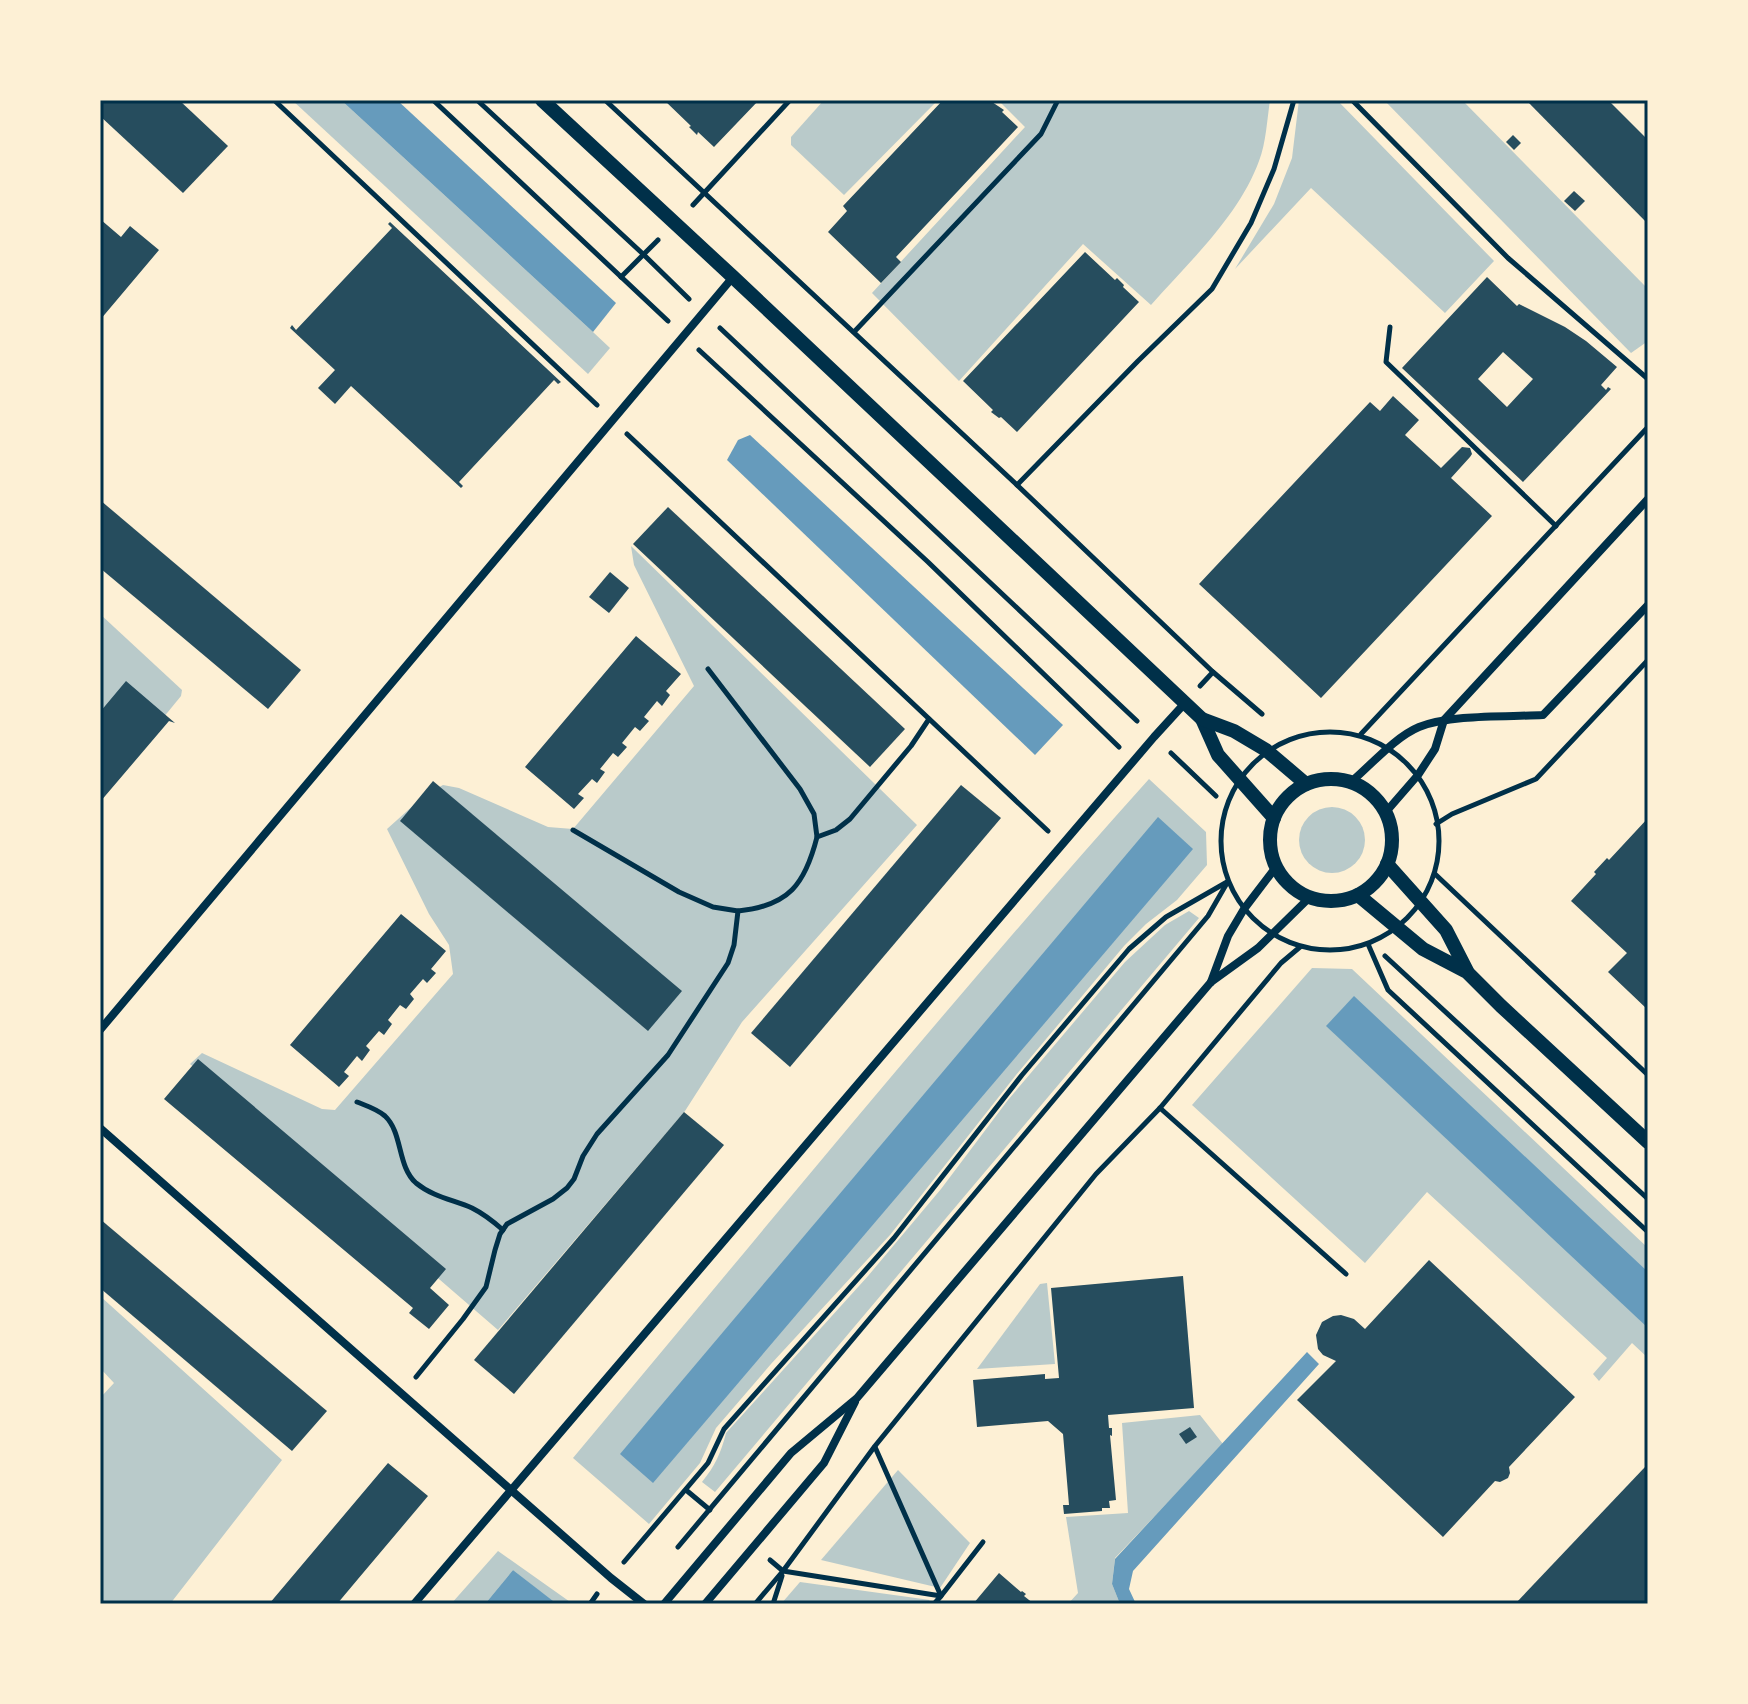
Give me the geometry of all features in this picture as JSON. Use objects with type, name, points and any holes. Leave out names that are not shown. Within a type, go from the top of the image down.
[{"type":"street","points":[[542,100],[1202,719],[1234,731],[1266,750],[1306,784]]},
{"type":"street","points":[[100,1030],[733,277]]},
{"type":"street","points":[[1385,813],[1418,775],[1435,749],[1444,720],[1648,499]]},
{"type":"street","points":[[1351,782],[1390,747],[1418,728],[1444,720],[1543,715],[1648,605]]},
{"type":"street","points":[[414,1604],[1185,703]]},
{"type":"street","points":[[1202,719],[1218,755],[1274,818]]},
{"type":"street","points":[[1333,779],[1351,782],[1372,794],[1385,813],[1391,838],[1387,864],[1370,887],[1358,895],[1329,901],[1310,897],[1290,885],[1276,867],[1270,843],[1274,818],[1286,798],[1306,784],[1333,779]]},
{"type":"street","points":[[1387,864],[1446,930],[1467,972]]},
{"type":"street","points":[[1211,982],[1228,936],[1276,867]]},
{"type":"street","points":[[1358,895],[1423,949],[1467,972],[1648,1142]]},
{"type":"street","points":[[664,1604],[791,1453],[857,1398],[1211,982],[1244,959],[1310,897]]},
{"type":"street","points":[[100,1128],[644,1604]]},
{"type":"street","points":[[705,1604],[824,1463],[857,1398]]},
{"type":"path","points":[[274,100],[1063,845]]},
{"type":"path","points":[[433,100],[928,562],[1134,761]]},
{"type":"path","points":[[477,100],[1224,804]]},
{"type":"path","points":[[605,100],[1213,672],[1268,719]]},
{"type":"path","points":[[621,277],[705,193],[790,100]]},
{"type":"path","points":[[854,332],[1041,134],[1058,100]]},
{"type":"path","points":[[1017,485],[1212,289],[1251,223],[1274,169],[1294,100]]},
{"type":"path","points":[[1352,100],[1508,258],[1648,379]]},
{"type":"path","points":[[1390,327],[1386,362],[1556,526]]},
{"type":"path","points":[[1361,734],[1648,427]]},
{"type":"path","points":[[1436,824],[1452,814],[1536,779],[1648,660]]},
{"type":"path","points":[[573,830],[679,892],[713,907],[738,911],[762,909],[780,900],[796,886],[810,864],[817,837],[814,814],[800,789],[708,669]]},
{"type":"path","points":[[817,837],[836,830],[850,819],[911,746],[929,719]]},
{"type":"path","points":[[1279,729],[1290,738]]},
{"type":"path","points":[[1361,734],[1390,747],[1418,775],[1429,794],[1436,824],[1435,874],[1423,904],[1391,935],[1368,944],[1315,948],[1285,944],[1244,909],[1227,882],[1224,804],[1231,787],[1249,762],[1266,750],[1290,738],[1361,734]]},
{"type":"path","points":[[1435,874],[1648,1075]]},
{"type":"path","points":[[673,1553],[1208,916],[1227,882]]},
{"type":"path","points":[[590,1604],[708,1463],[724,1429],[894,1238],[1022,1075],[1129,949],[1166,917],[1227,882]]},
{"type":"path","points":[[403,1394],[486,1287],[495,1250],[507,1224],[567,1188],[597,1134],[668,1055],[728,963],[734,945],[738,911]]},
{"type":"path","points":[[1368,944],[1377,947],[1648,1199]]},
{"type":"path","points":[[1368,944],[1388,990],[1648,1232]]},
{"type":"path","points":[[755,1604],[875,1446],[1096,1174],[1160,1108],[1271,975],[1300,947]]},
{"type":"path","points":[[357,1102],[386,1117],[408,1174],[416,1183],[471,1208],[503,1230]]},
{"type":"path","points":[[1160,1108],[1346,1274]]},
{"type":"path","points":[[875,1446],[941,1596]]},
{"type":"path","points":[[934,1604],[983,1542]]},
{"type":"path","points":[[783,1571],[941,1596]]},
{"type":"path","points":[[773,1604],[783,1571]]},
{"type":"shaded area","points":[[292,100],[341,100],[593,332],[610,348],[588,374]]},
{"type":"shaded area","points":[[824,100],[938,100],[844,195],[791,145],[791,137]]},
{"type":"shaded area","points":[[998,100],[1270,100],[1261,154],[1239,201],[1212,238],[1151,305],[1083,244],[959,381],[872,293],[1025,127]]},
{"type":"shaded area","points":[[1299,100],[1337,100],[1494,261],[1445,313],[1311,188],[1235,269],[1274,204],[1292,158]]},
{"type":"shaded area","points":[[1384,100],[1462,100],[1648,289],[1648,341],[1631,353]]},
{"type":"shaded area","points":[[631,546],[917,825],[742,1022],[685,1111],[498,1330],[190,1064],[202,1053],[322,1109],[335,1110],[453,974],[449,945],[429,914],[387,829],[426,794],[443,785],[459,788],[548,827],[573,829],[694,686],[634,565]]},
{"type":"shaded area","points":[[100,614],[182,690],[181,696],[100,795]]},
{"type":"shaded area","points":[[1149,779],[1206,832],[1207,865],[1177,900],[1124,946],[1016,1075],[890,1235],[716,1428],[700,1463],[649,1524],[573,1458],[930,1031]]},
{"type":"shaded area","points":[[1332,807],[1345,810],[1355,817],[1362,827],[1365,840],[1362,853],[1355,863],[1345,870],[1332,873],[1319,870],[1309,863],[1302,853],[1299,840],[1302,827],[1309,817],[1319,810]]},
{"type":"shaded area","points":[[1189,911],[1199,918],[715,1492],[702,1482],[717,1459],[726,1433],[868,1276],[941,1189],[1008,1100],[1125,962],[1165,925]]},
{"type":"shaded area","points":[[1312,968],[1352,969],[1648,1248],[1648,1358],[1632,1343],[1599,1381],[1593,1374],[1607,1358],[1427,1192],[1365,1263],[1192,1105]]},
{"type":"shaded area","points":[[1047,1283],[1055,1364],[977,1369],[1040,1284]]},
{"type":"shaded area","points":[[100,1296],[282,1460],[170,1604],[100,1604],[100,1398],[114,1383],[100,1368]]},
{"type":"shaded area","points":[[1200,1415],[1223,1444],[1115,1558],[1112,1584],[1120,1604],[1068,1604],[1078,1593],[1066,1517],[1128,1513],[1122,1423]]},
{"type":"shaded area","points":[[898,1470],[970,1543],[940,1588],[821,1560]]},
{"type":"shaded area","points":[[498,1551],[573,1604],[551,1604],[553,1602],[513,1570],[485,1604],[451,1604]]},
{"type":"shaded area","points":[[800,1582],[930,1600],[926,1604],[781,1604]]},
{"type":"water","points":[[341,100],[397,100],[616,303],[593,332]]},
{"type":"water","points":[[750,435],[1063,725],[1035,755],[727,460],[738,440]]},
{"type":"water","points":[[1158,817],[1193,849],[653,1483],[620,1454]]},
{"type":"water","points":[[1354,996],[1648,1272],[1648,1328],[1326,1026]]},
{"type":"water","points":[[1307,1352],[1319,1364],[1133,1571],[1129,1589],[1136,1604],[1120,1604],[1112,1584],[1115,1559]]},
{"type":"water","points":[[513,1570],[553,1601],[551,1604],[485,1604]]},
{"type":"building","points":[[100,100],[179,100],[228,146],[183,193],[100,116]]},
{"type":"building","points":[[664,100],[759,100],[714,147],[698,132],[697,135]]},
{"type":"building","points":[[943,100],[989,100],[1004,110],[1002,112],[1018,127],[896,257],[901,262],[881,283],[828,232],[847,211],[843,206]]},
{"type":"building","points":[[1526,100],[1608,100],[1648,140],[1648,224]]},
{"type":"building","points":[[1513,135],[1521,143],[1514,150],[1506,142]]},
{"type":"building","points":[[1574,191],[1585,201],[1575,211],[1564,201]]},
{"type":"building","points":[[100,219],[121,237],[130,226],[159,250],[100,320]]},
{"type":"building","points":[[390,222],[561,382],[558,384],[554,380],[459,482],[463,486],[461,488],[351,386],[335,404],[318,388],[335,370],[290,328],[292,325],[296,330],[392,228],[388,224]]},
{"type":"building","points":[[1085,252],[1115,280],[1117,278],[1139,302],[1017,432],[991,412],[993,410],[963,381]]},
{"type":"building","points":[[1487,277],[1517,306],[1519,304],[1565,327],[1617,367],[1601,385],[1606,390],[1608,387],[1611,389],[1523,482],[1402,368]],"holes":[[[1503,352],[1533,379],[1507,407],[1478,379]]]},
{"type":"building","points":[[1393,396],[1419,420],[1405,435],[1441,468],[1462,447],[1470,448],[1472,454],[1451,478],[1492,516],[1321,698],[1199,584],[1370,402],[1380,411]]},
{"type":"building","points":[[100,500],[301,670],[268,709],[100,568]]},
{"type":"building","points":[[668,507],[905,729],[870,767],[633,544]]},
{"type":"building","points":[[610,572],[629,588],[609,613],[589,597]]},
{"type":"building","points":[[636,636],[681,674],[666,691],[670,695],[662,706],[657,701],[644,717],[649,721],[640,731],[635,727],[622,743],[627,747],[618,757],[613,753],[600,769],[605,772],[597,783],[592,779],[578,794],[584,798],[574,809],[525,767]]},
{"type":"building","points":[[126,681],[175,723],[169,721],[100,802],[100,712]]},
{"type":"building","points":[[433,781],[682,991],[648,1031],[400,821]]},
{"type":"building","points":[[961,785],[1001,818],[790,1067],[751,1033]]},
{"type":"building","points":[[1648,818],[1648,1010],[1608,972],[1627,953],[1571,901],[1596,874],[1594,872]]},
{"type":"building","points":[[401,914],[446,951],[431,969],[436,973],[427,983],[423,979],[410,994],[414,999],[406,1009],[400,1005],[388,1020],[392,1024],[384,1035],[379,1031],[366,1046],[370,1050],[362,1061],[357,1056],[344,1072],[349,1076],[339,1087],[290,1045]]},
{"type":"building","points":[[198,1059],[446,1269],[430,1288],[449,1305],[429,1329],[409,1313],[413,1308],[164,1099]]},
{"type":"building","points":[[684,1112],[724,1145],[514,1394],[474,1360]]},
{"type":"building","points":[[100,1219],[327,1411],[292,1451],[100,1288]]},
{"type":"building","points":[[1429,1260],[1575,1397],[1509,1467],[1508,1478],[1495,1481],[1443,1537],[1297,1400],[1336,1361],[1318,1349],[1316,1335],[1322,1322],[1341,1315],[1354,1319],[1365,1329]]},
{"type":"building","points":[[1183,1276],[1194,1408],[1108,1415],[1109,1428],[1112,1428],[1116,1500],[1109,1501],[1110,1508],[1102,1508],[1102,1511],[1064,1514],[1063,1505],[1069,1505],[1063,1434],[1048,1421],[977,1427],[973,1380],[1045,1374],[1045,1379],[1059,1378],[1051,1288]]},
{"type":"building","points":[[1190,1427],[1197,1437],[1186,1444],[1179,1434]]},
{"type":"building","points":[[388,1463],[428,1496],[337,1604],[269,1604]]},
{"type":"building","points":[[1645,1467],[1648,1470],[1648,1604],[1515,1604]]},
{"type":"building","points":[[999,1573],[1026,1594],[1024,1596],[1034,1604],[973,1604]]}]
